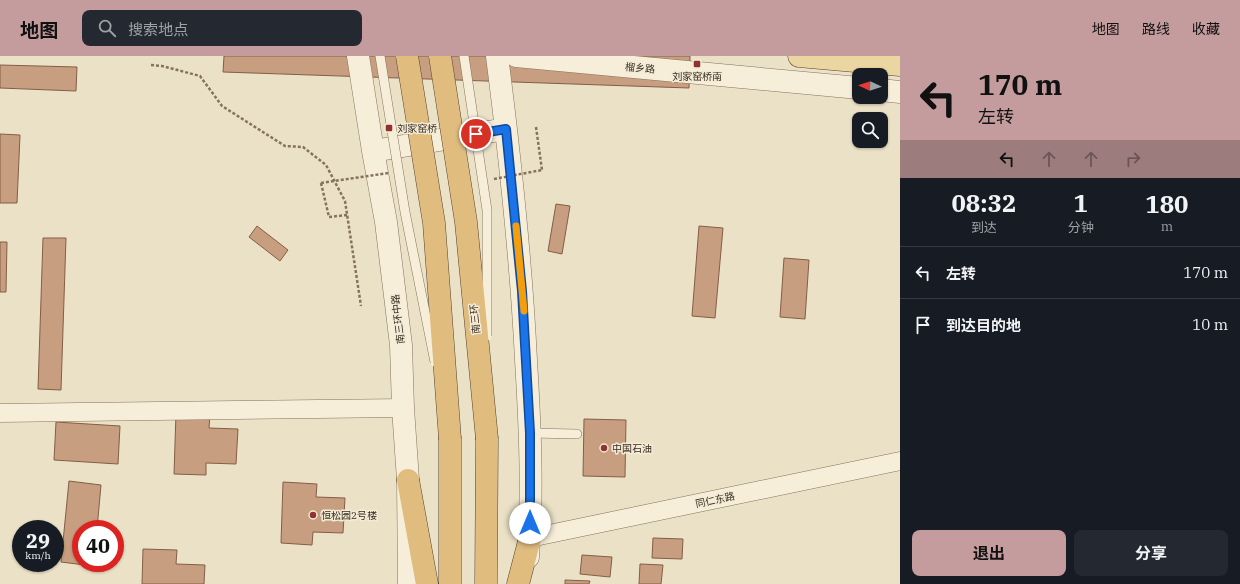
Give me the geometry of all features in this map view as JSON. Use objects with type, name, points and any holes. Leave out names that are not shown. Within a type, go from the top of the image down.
[{"type":"highway","points":[[407,56],[434,223],[450,439],[450,584]]},
{"type":"highway","name":"南三环","points":[[440,56],[466,222],[487,439],[486,584]]},
{"type":"highway","points":[[408,480],[427,584]]},
{"type":"highway","points":[[518,584],[530,538]]},
{"type":"main road","points":[[799,56],[900,65]]},
{"type":"street","name":"南三环中路","points":[[358,56],[386,222],[401,345],[403,408],[408,480],[409,584]]},
{"type":"street","points":[[497,56],[506,129],[522,291],[530,433],[530,538],[527,584]]},
{"type":"street","name":"榴乡路","points":[[516,56],[852,87]]},
{"type":"street","points":[[888,91],[900,92]]},
{"type":"street","points":[[373,151],[506,129]]},
{"type":"street","points":[[0,413],[403,408]]},
{"type":"street","name":"同仁东路","points":[[530,538],[900,461]]},
{"type":"lane","points":[[380,56],[405,212],[450,439]]},
{"type":"lane","points":[[464,56],[487,210],[487,439]]},
{"type":"lane","points":[[530,433],[577,434]]},
{"type":"path","points":[[151,65],[162,66],[200,76],[222,106],[285,146],[303,147],[326,164],[345,201],[361,306]]},
{"type":"path","points":[[489,180],[542,170],[536,126]]},
{"type":"path","points":[[347,214],[329,217],[321,183],[394,172]]},
{"type":"building","points":[[224,56],[690,56],[689,88],[223,72]]},
{"type":"building","points":[[0,65],[77,67],[76,91],[0,88]]},
{"type":"building","points":[[0,134],[20,135],[17,203],[0,203]]},
{"type":"building","points":[[556,204],[570,206],[562,254],[548,251]]},
{"type":"building","points":[[257,226],[288,250],[280,261],[249,237]]},
{"type":"building","points":[[699,226],[723,228],[715,318],[692,316]]},
{"type":"building","points":[[43,238],[66,238],[61,390],[38,389]]},
{"type":"building","points":[[0,242],[7,242],[6,292],[0,292]]},
{"type":"building","points":[[784,258],[809,260],[805,319],[780,317]]},
{"type":"building","points":[[176,413],[210,415],[209,428],[238,429],[236,464],[206,463],[206,475],[174,474]]},
{"type":"building","name":"中国石油","points":[[584,419],[626,420],[625,477],[583,476]]},
{"type":"building","points":[[56,422],[120,426],[118,464],[54,460]]},
{"type":"building","points":[[69,481],[101,485],[98,520],[72,520],[72,563],[64,562],[64,532]]},
{"type":"building","name":"恒松园2号楼","points":[[283,482],[317,484],[316,497],[345,498],[343,533],[313,532],[312,545],[281,543]]},
{"type":"building","points":[[653,538],[683,539],[682,559],[652,558]]},
{"type":"building","points":[[143,549],[177,550],[176,564],[205,565],[204,584],[142,584]]},
{"type":"building","points":[[582,555],[612,557],[610,577],[580,574]]},
{"type":"building","points":[[640,564],[663,565],[661,584],[639,584]]},
{"type":"building","points":[[565,580],[590,581],[589,584],[565,584]]},
{"type":"slow traffic","points":[[516,226],[524,311]]},
{"type":"place","name":"刘家窑桥南","points":[[697,64]]},
{"type":"place","name":"刘家窑桥","points":[[389,128]]},
{"type":"place","name":"中国石油","points":[[604,448]]},
{"type":"place","name":"恒松园2号楼","points":[[313,515]]},
{"type":"route","points":[[476,134],[506,129],[522,291],[530,433],[530,523]]}]
